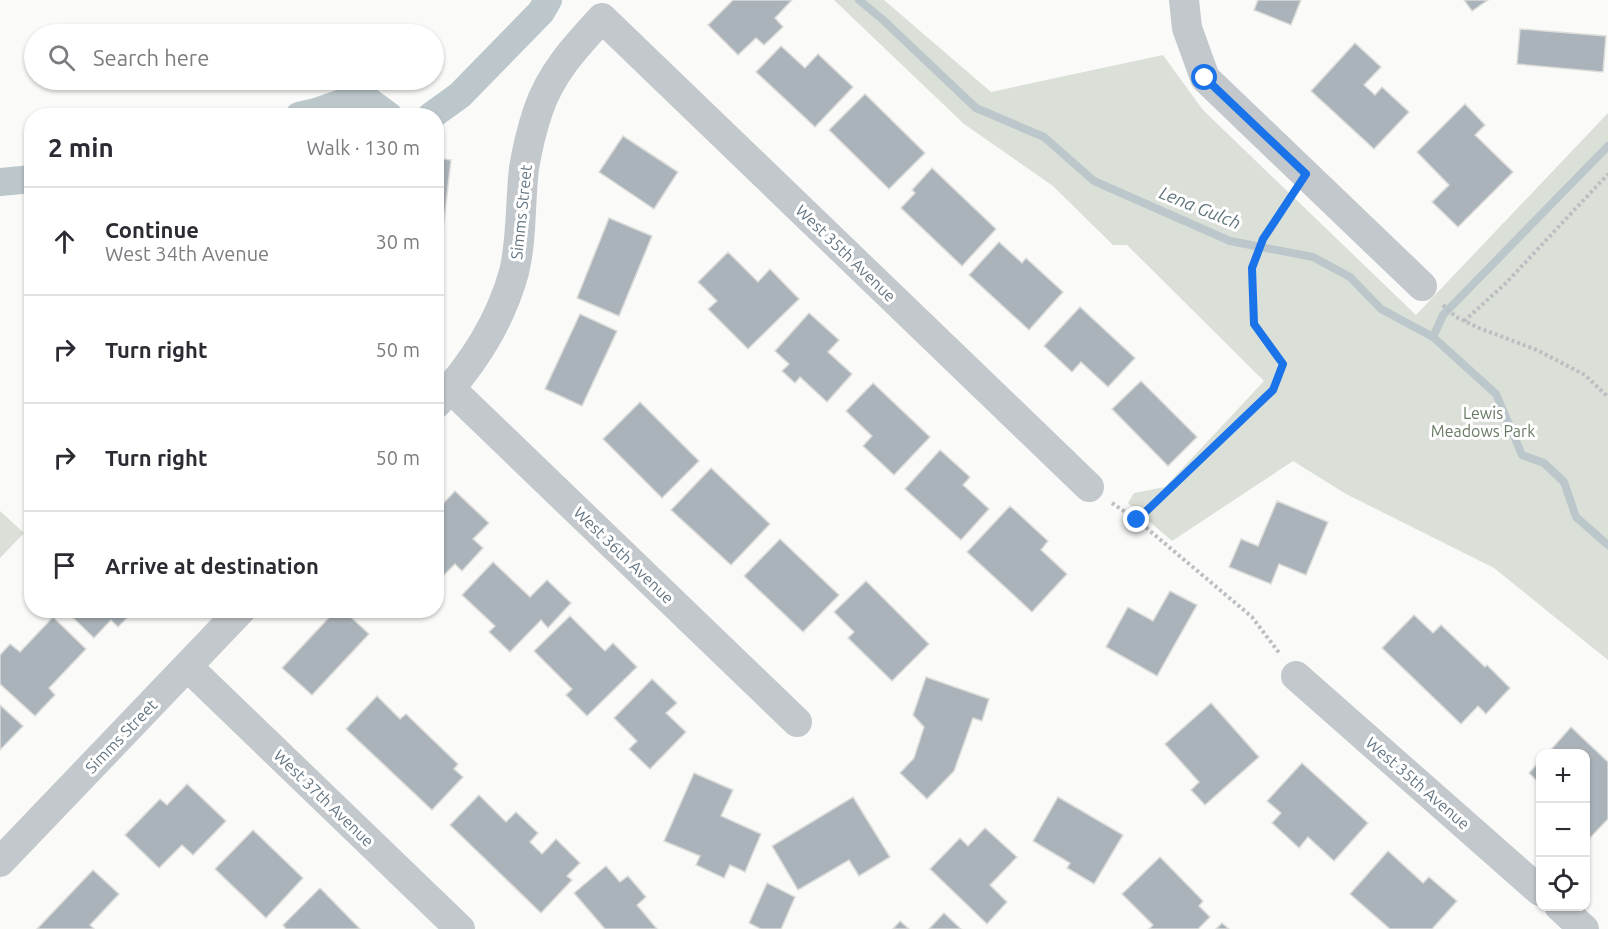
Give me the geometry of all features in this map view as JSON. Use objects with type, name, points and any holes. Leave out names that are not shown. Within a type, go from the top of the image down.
[{"type":"street","points":[[1184,0],[1187,28],[1205,78],[1432,296]]},
{"type":"street","name":"Simms Street","points":[[444,396],[481,351],[500,313],[514,272],[525,166],[538,111],[554,76],[602,18]]},
{"type":"street","name":"West 35th Avenue","points":[[602,18],[1089,488]]},
{"type":"street","name":"West 36th Avenue","points":[[444,396],[797,722]]},
{"type":"street","name":"Simms Street","points":[[0,862],[234,618]]},
{"type":"street","name":"West 37th Avenue","points":[[188,667],[460,929]]},
{"type":"street","name":"West 35th Avenue","points":[[1296,676],[1536,887]]},
{"type":"street","points":[[1564,911],[1584,929]]},
{"type":"path","points":[[1137,520],[1273,390],[1283,364],[1254,324],[1252,268],[1260,247],[1306,174]]},
{"type":"path","points":[[1464,321],[1506,283],[1608,174]]},
{"type":"path","points":[[1432,296],[1456,317],[1537,350],[1585,375],[1608,397]]},
{"type":"path","points":[[1089,488],[1137,520],[1252,616],[1296,676]]},
{"type":"green space","name":"Lewis Meadows Park","points":[[834,0],[884,0],[991,92],[1163,55],[1203,110],[1416,315],[1608,113],[1608,660],[1494,568],[1346,494],[1293,461],[1172,541],[1128,503],[1134,493],[1165,487],[1264,381],[1127,245],[1113,245],[1053,186],[964,124]]},
{"type":"green space","points":[[0,511],[24,533],[0,558]]},
{"type":"building","points":[[733,0],[792,0],[775,18],[783,27],[764,45],[756,38],[738,55],[708,25]]},
{"type":"building","points":[[1258,0],[1301,0],[1291,25],[1254,10]]},
{"type":"building","points":[[1464,0],[1488,0],[1472,11]]},
{"type":"building","points":[[1520,29],[1606,36],[1603,72],[1517,64]]},
{"type":"building","points":[[1355,43],[1381,67],[1364,85],[1375,95],[1382,87],[1409,112],[1374,149],[1311,91]]},
{"type":"building","points":[[781,46],[805,68],[818,54],[853,87],[815,127],[756,72]]},
{"type":"building","points":[[865,94],[925,153],[889,189],[829,130]]},
{"type":"building","points":[[1465,104],[1485,125],[1475,135],[1513,172],[1458,227],[1432,202],[1449,185],[1417,152]]},
{"type":"building","points":[[623,136],[678,172],[654,209],[599,172]]},
{"type":"building","points":[[444,159],[451,160],[444,220]]},
{"type":"building","points":[[932,168],[996,229],[962,266],[901,208],[915,193],[912,190]]},
{"type":"building","points":[[609,218],[652,236],[619,316],[577,298]]},
{"type":"building","points":[[999,242],[1022,263],[1026,258],[1063,292],[1029,330],[969,275]]},
{"type":"building","points":[[728,252],[758,282],[770,269],[799,299],[748,349],[708,309],[717,301],[698,282]]},
{"type":"building","points":[[1080,307],[1135,358],[1108,387],[1081,362],[1072,372],[1044,346]]},
{"type":"building","points":[[809,313],[839,340],[828,352],[852,374],[827,402],[800,377],[795,383],[782,371],[789,364],[775,351]]},
{"type":"building","points":[[580,314],[617,331],[582,406],[545,389]]},
{"type":"building","points":[[1141,381],[1197,437],[1168,466],[1112,409]]},
{"type":"building","points":[[873,383],[930,437],[894,475],[863,446],[872,436],[846,411]]},
{"type":"building","points":[[640,402],[699,461],[662,498],[603,439]]},
{"type":"building","points":[[940,450],[970,477],[963,485],[989,509],[961,540],[905,489]]},
{"type":"building","points":[[711,468],[770,524],[731,565],[671,510]]},
{"type":"building","points":[[455,491],[489,523],[473,539],[483,548],[462,571],[455,564],[444,575],[444,503]]},
{"type":"building","points":[[1277,501],[1328,522],[1306,575],[1279,564],[1271,584],[1229,567],[1241,539],[1258,546]]},
{"type":"building","points":[[1010,506],[1048,541],[1041,550],[1067,574],[1032,612],[967,552]]},
{"type":"building","points":[[780,539],[839,595],[803,632],[744,576]]},
{"type":"building","points":[[493,562],[530,597],[547,580],[571,603],[548,628],[541,620],[510,652],[489,632],[495,626],[462,595]]},
{"type":"building","points":[[866,581],[929,644],[892,681],[848,638],[854,632],[834,612]]},
{"type":"building","points":[[1170,591],[1197,605],[1157,676],[1106,647],[1128,607],[1153,621]]},
{"type":"building","points":[[1414,615],[1433,633],[1441,625],[1510,688],[1486,714],[1478,706],[1461,724],[1382,648]]},
{"type":"building","points":[[570,616],[605,651],[613,643],[637,667],[587,716],[566,695],[572,689],[534,651]]},
{"type":"building","points":[[52,618],[86,649],[49,688],[55,695],[35,716],[0,684],[0,655],[10,644],[20,652]]},
{"type":"building","points":[[73,618],[127,618],[118,627],[111,620],[94,638]]},
{"type":"building","points":[[329,618],[352,618],[369,634],[312,695],[282,668]]},
{"type":"building","points":[[926,677],[989,699],[982,721],[973,718],[954,771],[927,799],[900,773],[914,758],[924,727],[913,715]]},
{"type":"building","points":[[652,679],[677,703],[666,713],[686,732],[650,769],[629,749],[637,741],[614,718]]},
{"type":"building","points":[[377,696],[400,719],[406,714],[458,764],[454,769],[463,777],[432,810],[346,729]]},
{"type":"building","points":[[1211,703],[1259,757],[1205,805],[1191,790],[1199,782],[1165,744]]},
{"type":"building","points":[[0,705],[23,726],[0,750]]},
{"type":"building","points":[[1571,727],[1608,762],[1608,819],[1590,838],[1590,749],[1551,749]]},
{"type":"building","points":[[1302,763],[1368,823],[1334,861],[1308,837],[1299,848],[1272,823],[1281,813],[1267,801]]},
{"type":"building","points":[[1536,765],[1536,780],[1529,773]]},
{"type":"building","points":[[694,773],[733,790],[721,816],[761,834],[745,872],[730,865],[724,878],[696,865],[700,856],[664,841]]},
{"type":"building","points":[[187,784],[226,821],[193,855],[182,845],[159,868],[125,835],[160,799],[167,805]]},
{"type":"building","points":[[479,795],[506,822],[516,812],[538,833],[530,842],[542,854],[556,839],[580,863],[567,876],[572,880],[541,913],[450,825]]},
{"type":"building","points":[[853,797],[890,857],[859,876],[849,860],[798,890],[772,846]]},
{"type":"building","points":[[1058,797],[1123,835],[1094,884],[1067,868],[1070,863],[1033,841]]},
{"type":"building","points":[[985,828],[1017,857],[990,885],[1007,902],[987,924],[930,869],[960,838],[968,846]]},
{"type":"building","points":[[253,830],[303,878],[266,918],[215,869]]},
{"type":"building","points":[[1388,851],[1423,883],[1429,877],[1457,901],[1432,929],[1390,929],[1350,894]]},
{"type":"building","points":[[1160,857],[1203,901],[1199,906],[1210,917],[1198,929],[1149,929],[1153,925],[1122,894]]},
{"type":"building","points":[[606,866],[620,882],[628,876],[646,897],[637,905],[657,929],[605,929],[574,893]]},
{"type":"building","points":[[93,870],[119,894],[90,925],[94,929],[37,929]]},
{"type":"building","points":[[767,883],[795,897],[781,929],[761,929],[749,923]]},
{"type":"building","points":[[320,888],[360,929],[286,929],[283,925]]},
{"type":"building","points":[[944,913],[961,929],[929,929]]},
{"type":"building","points":[[900,921],[909,929],[893,929]]},
{"type":"building","points":[[1222,923],[1229,929],[1216,929]]},
{"type":"waterway","points":[[442,108],[460,95],[541,12],[548,0]]},
{"type":"waterway","name":"Lena Gulch","points":[[859,0],[976,108],[1044,137],[1094,181],[1230,241],[1313,257],[1350,277],[1381,309],[1433,337],[1496,394],[1522,455],[1544,463],[1564,482],[1576,517],[1608,545]]},
{"type":"waterway","points":[[328,108],[362,96],[378,108]]},
{"type":"waterway","points":[[1433,337],[1443,315],[1608,146]]},
{"type":"waterway","points":[[0,182],[24,180]]},
{"type":"route","points":[[1137,520],[1273,390],[1283,364],[1254,324],[1252,268],[1263,239],[1306,174],[1205,78]]}]
